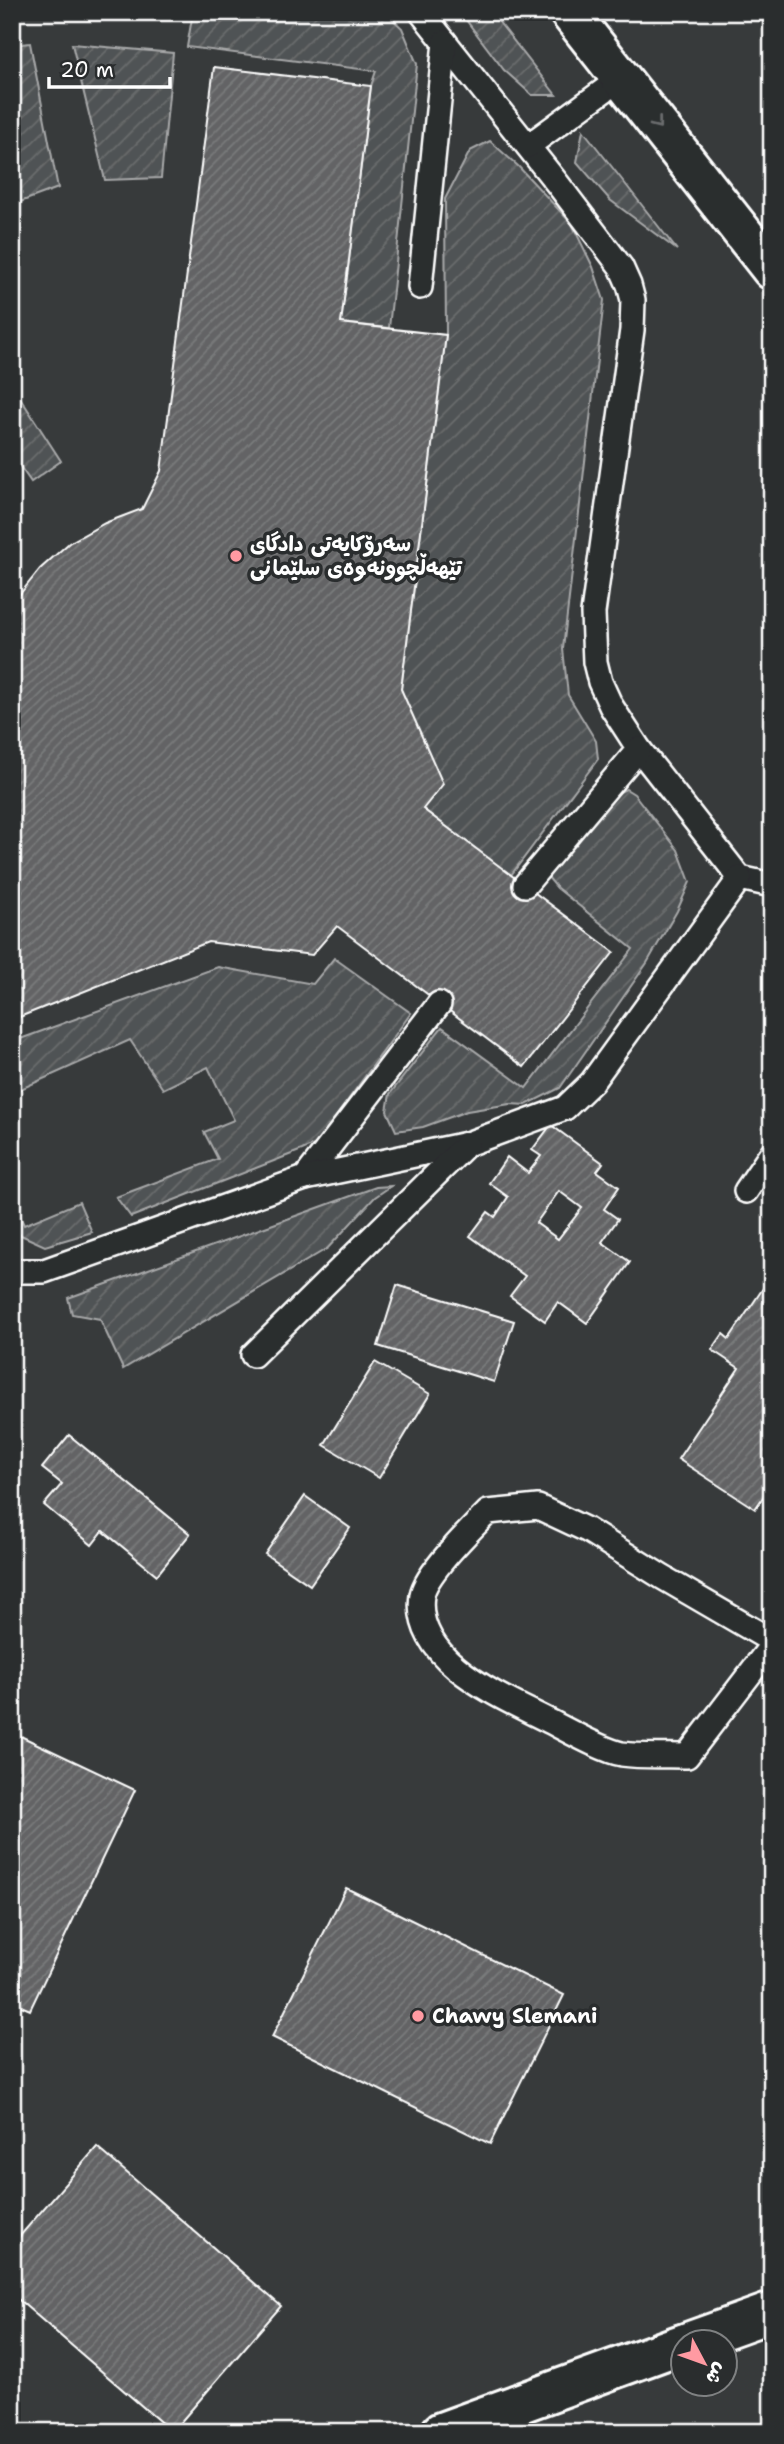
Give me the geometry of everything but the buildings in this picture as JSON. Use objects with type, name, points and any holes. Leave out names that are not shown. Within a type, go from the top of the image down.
[{"type":"street","points":[[569,12],[772,270]]},
{"type":"street","points":[[729,2328],[772,2312]]},
{"type":"street","points":[[441,2432],[668,2349]]},
{"type":"lane","points":[[421,12],[621,267],[629,285],[633,300],[630,345],[593,613],[595,662],[600,682],[611,706],[639,749],[740,878],[772,885]]},
{"type":"lane","points":[[420,288],[445,42]]},
{"type":"lane","points":[[528,146],[621,78]]},
{"type":"lane","points":[[524,885],[639,749]]},
{"type":"lane","points":[[12,1271],[44,1272],[305,1178],[467,1144],[565,1108],[592,1082],[740,878]]},
{"type":"lane","points":[[305,1178],[439,1004]]},
{"type":"lane","points":[[253,1355],[467,1144]]},
{"type":"lane","points":[[746,1191],[772,1153]]},
{"type":"lane","points":[[538,1507],[587,1530],[772,1643],[687,1756],[620,1754],[489,1690],[454,1666],[424,1629],[422,1592],[450,1550],[488,1512],[538,1507]]},
{"type":"shaded area","points":[[193,12],[385,12],[402,28],[417,64],[389,328],[341,323],[371,86],[376,71],[187,47]]},
{"type":"shaded area","points":[[460,12],[491,12],[556,95],[532,95],[504,70]]},
{"type":"shaded area","points":[[30,43],[58,188],[12,205],[12,45]]},
{"type":"shaded area","points":[[72,44],[173,53],[161,178],[105,180]]},
{"type":"shaded area","points":[[583,130],[677,250],[610,200],[577,162]]},
{"type":"shaded area","points":[[490,141],[518,166],[572,224],[593,267],[604,300],[563,649],[568,695],[596,741],[598,759],[511,875],[423,809],[401,689],[446,335],[445,199],[470,151]]},
{"type":"shaded area","points":[[12,385],[61,461],[31,482],[12,455]]},
{"type":"shaded area","points":[[626,789],[634,794],[678,850],[690,882],[677,911],[647,963],[560,1088],[526,1105],[510,1104],[467,1111],[423,1127],[396,1131],[387,1111],[390,1094],[442,1027],[526,1088],[633,949],[557,888],[547,876],[613,795]]},
{"type":"shaded area","points":[[334,958],[411,1013],[316,1144],[302,1150],[131,1217],[116,1197],[218,1159],[204,1132],[234,1120],[208,1067],[163,1089],[130,1040],[12,1093],[12,1042],[218,967],[313,984]]},
{"type":"shaded area","points":[[391,1186],[375,1197],[328,1248],[123,1369],[100,1319],[72,1314],[68,1298],[376,1187]]},
{"type":"shaded area","points":[[12,1199],[24,1225],[79,1202],[92,1232],[45,1246],[12,1231]]},
{"type":"place","name":"سەرۆکایەتی دادگای تێهەڵچوونەوەی سلێمانی","points":[[236,556]]},
{"type":"place","name":"Chawy Slemani","points":[[418,2016]]}]
